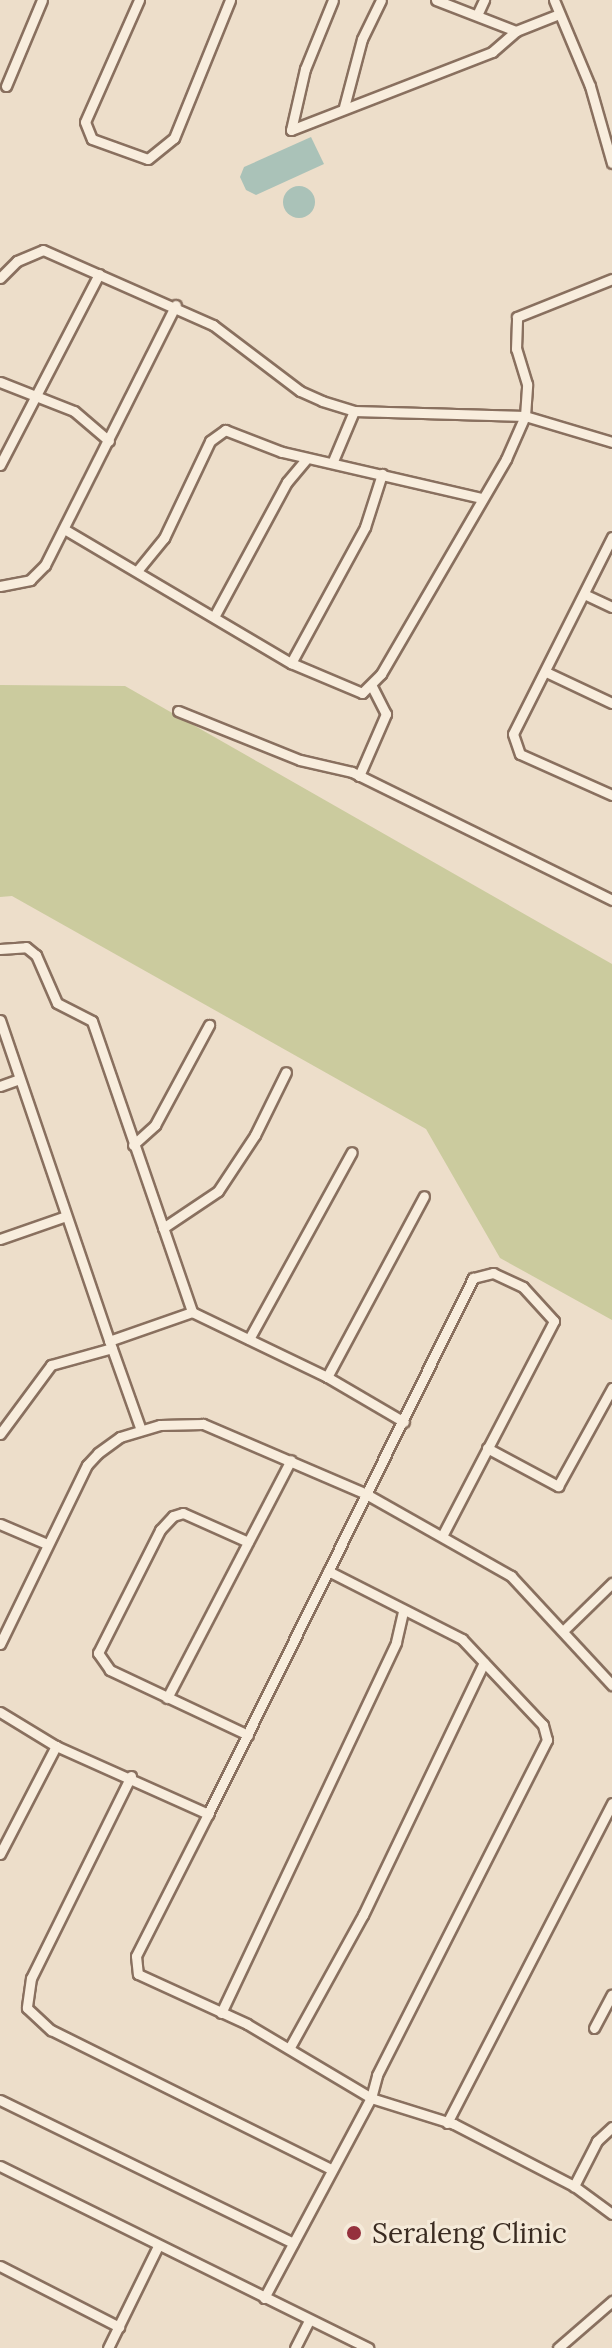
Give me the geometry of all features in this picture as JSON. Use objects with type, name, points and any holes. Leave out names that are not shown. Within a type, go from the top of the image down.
[{"type":"street","points":[[6,86],[42,0]]},
{"type":"street","points":[[139,0],[85,122],[92,139],[148,159],[174,138],[230,0]]},
{"type":"street","points":[[333,0],[305,69],[291,130],[492,52],[516,31],[559,14]]},
{"type":"street","points":[[344,107],[362,39],[381,0]]},
{"type":"street","points":[[436,0],[516,31]]},
{"type":"street","points":[[477,15],[484,0]]},
{"type":"street","points":[[554,0],[590,86],[612,163]]},
{"type":"street","points":[[0,278],[17,261],[43,250],[176,305],[213,325],[300,391],[354,411],[525,416],[574,427],[612,442]]},
{"type":"street","points":[[0,465],[99,274]]},
{"type":"street","points":[[64,529],[215,615],[291,663],[355,693],[372,686],[525,416],[527,384],[514,327],[517,317],[612,279]]},
{"type":"street","points":[[0,586],[30,580],[45,565],[176,305]]},
{"type":"street","points":[[0,382],[74,411],[109,441]]},
{"type":"street","points":[[333,461],[354,411]]},
{"type":"street","points":[[137,571],[164,538],[210,441],[225,430],[307,458],[333,461],[481,498]]},
{"type":"street","points":[[215,615],[287,482],[307,458]]},
{"type":"street","points":[[291,663],[365,527],[382,474]]},
{"type":"street","points":[[612,537],[513,734],[515,746],[530,760],[612,795]]},
{"type":"street","points":[[584,594],[612,607]]},
{"type":"street","points":[[546,672],[612,703]]},
{"type":"street","points":[[359,776],[386,714],[372,686]]},
{"type":"street","points":[[178,711],[300,760],[359,776],[612,900]]},
{"type":"street","points":[[0,949],[26,947],[36,955],[57,1003],[92,1021],[192,1312],[327,1377],[404,1422]]},
{"type":"street","points":[[0,1020],[141,1430]]},
{"type":"street","points":[[133,1145],[155,1125],[209,1025]]},
{"type":"street","points":[[163,1228],[218,1191],[255,1135],[286,1072]]},
{"type":"street","points":[[0,1086],[19,1079]]},
{"type":"street","points":[[249,1339],[352,1152]]},
{"type":"street","points":[[327,1377],[424,1196]]},
{"type":"street","points":[[0,1239],[66,1216]]},
{"type":"street","points":[[442,1536],[554,1321],[540,1302],[510,1278],[493,1273],[473,1278],[134,1963],[144,1980],[290,2047],[371,2098],[447,2123],[574,2186],[612,2214]]},
{"type":"street","points":[[0,1434],[51,1365],[192,1312]]},
{"type":"street","points":[[487,1448],[558,1486],[612,1388]]},
{"type":"street","points":[[0,1644],[87,1465],[108,1444],[141,1430],[203,1424],[366,1494],[511,1576],[565,1629],[612,1685]]},
{"type":"street","points":[[167,1698],[291,1460]]},
{"type":"street","points":[[248,1542],[183,1513],[173,1516],[160,1530],[99,1647],[100,1658],[110,1670],[248,1735]]},
{"type":"street","points":[[0,1524],[47,1544]]},
{"type":"street","points":[[264,2298],[371,2098],[377,2075],[547,1740],[543,1725],[462,1639],[403,1612],[328,1571]]},
{"type":"street","points":[[565,1629],[612,1583]]},
{"type":"street","points":[[221,2013],[396,1642],[403,1612]]},
{"type":"street","points":[[0,1619],[10,1624]]},
{"type":"street","points":[[290,2047],[363,1915],[484,1663]]},
{"type":"street","points":[[0,1712],[56,1746],[131,1776],[208,1814]]},
{"type":"street","points":[[0,1854],[56,1746]]},
{"type":"street","points":[[131,1776],[31,1978],[27,2008],[51,2030],[331,2169]]},
{"type":"street","points":[[447,2123],[612,1803]]},
{"type":"street","points":[[594,2028],[611,2001]]},
{"type":"street","points":[[0,2100],[293,2243]]},
{"type":"street","points":[[574,2186],[597,2141],[612,2127]]},
{"type":"street","points":[[0,2166],[368,2348]]},
{"type":"street","points":[[108,2348],[158,2246]]},
{"type":"street","points":[[0,2266],[119,2327]]},
{"type":"street","points":[[558,2348],[612,2301]]},
{"type":"street","points":[[295,2348],[309,2321]]},
{"type":"green space","points":[[0,685],[125,686],[612,964],[612,1320],[500,1258],[426,1129],[12,896],[0,897]]},
{"type":"shaded area","points":[[311,137],[324,164],[256,195],[246,190],[240,177],[244,167]]},
{"type":"shaded area","points":[[299,186],[310,191],[315,202],[310,213],[299,218],[288,213],[283,202],[288,191]]},
{"type":"place","name":"Seraleng Clinic","points":[[354,2233]]}]
